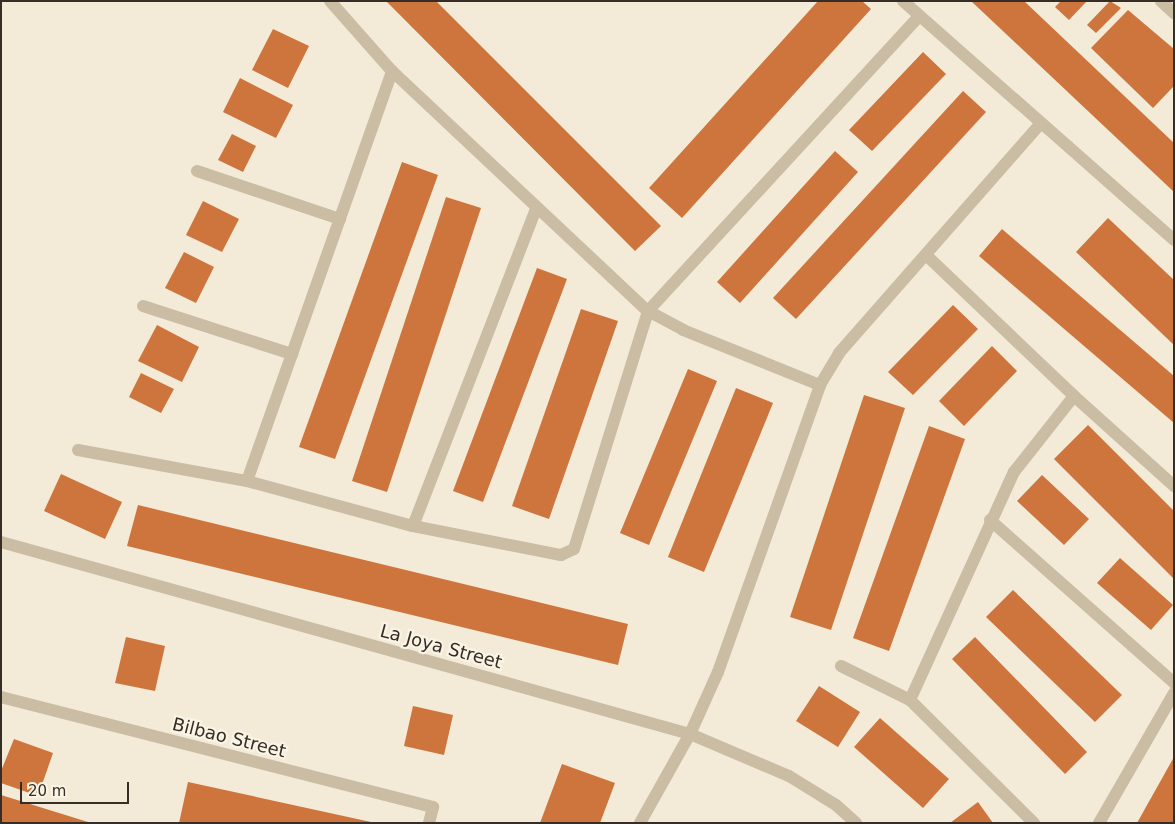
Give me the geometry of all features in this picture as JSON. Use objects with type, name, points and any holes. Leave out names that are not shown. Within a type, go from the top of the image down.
[{"type":"street","points":[[330,1],[392,71],[648,311],[683,330],[820,385]]},
{"type":"street","points":[[903,1],[1174,240]]},
{"type":"street","points":[[1161,1],[1174,13]]},
{"type":"street","points":[[78,450],[247,481],[413,526],[561,555],[574,549],[648,311],[919,16]]},
{"type":"street","points":[[247,481],[392,71]]},
{"type":"street","points":[[640,823],[690,734],[731,640],[820,385],[839,353],[1041,123]]},
{"type":"street","points":[[197,171],[340,219]]},
{"type":"street","points":[[413,526],[536,207]]},
{"type":"street","points":[[926,255],[1074,396],[1174,486]]},
{"type":"street","points":[[142,306],[292,354]]},
{"type":"street","points":[[910,700],[990,520],[1014,472],[1074,396]]},
{"type":"street","points":[[990,520],[1174,684]]},
{"type":"street","name":"La Joya Street","points":[[1,542],[690,734],[789,776],[836,805],[856,823]]},
{"type":"street","points":[[841,666],[910,700],[1034,823]]},
{"type":"street","points":[[1099,823],[1174,693]]},
{"type":"street","name":"Bilbao Street","points":[[1,697],[433,807],[428,823]]},
{"type":"building","points":[[386,1],[436,1],[661,226],[635,251]]},
{"type":"building","points":[[818,1],[862,1],[871,9],[682,218],[649,188]]},
{"type":"building","points":[[971,1],[1024,1],[1174,143],[1174,192]]},
{"type":"building","points":[[1061,1],[1087,1],[1069,20],[1055,7]]},
{"type":"building","points":[[1110,1],[1121,8],[1096,33],[1087,25]]},
{"type":"building","points":[[1128,10],[1174,49],[1174,86],[1153,108],[1091,48]]},
{"type":"building","points":[[273,29],[309,46],[288,88],[252,70]]},
{"type":"building","points":[[923,52],[946,74],[872,151],[849,130]]},
{"type":"building","points":[[240,78],[293,105],[276,138],[223,112]]},
{"type":"building","points":[[963,91],[986,112],[796,319],[773,298]]},
{"type":"building","points":[[232,134],[256,146],[243,172],[218,160]]},
{"type":"building","points":[[835,151],[858,172],[740,303],[717,282]]},
{"type":"building","points":[[402,162],[438,175],[335,459],[299,447]]},
{"type":"building","points":[[446,197],[481,208],[387,492],[352,481]]},
{"type":"building","points":[[203,201],[239,219],[222,252],[186,235]]},
{"type":"building","points":[[1108,218],[1174,280],[1174,345],[1076,252]]},
{"type":"building","points":[[1002,229],[1174,376],[1174,423],[979,256]]},
{"type":"building","points":[[184,252],[214,267],[196,303],[165,288]]},
{"type":"building","points":[[537,268],[567,279],[483,502],[453,491]]},
{"type":"building","points":[[953,305],[978,329],[913,395],[888,372]]},
{"type":"building","points":[[581,309],[618,321],[549,519],[512,506]]},
{"type":"building","points":[[157,325],[199,347],[182,382],[138,361]]},
{"type":"building","points":[[992,346],[1017,371],[964,426],[939,401]]},
{"type":"building","points":[[688,369],[717,381],[649,545],[620,533]]},
{"type":"building","points":[[141,373],[174,389],[161,413],[129,397]]},
{"type":"building","points":[[736,388],[773,403],[704,572],[668,557]]},
{"type":"building","points":[[864,395],[905,408],[831,630],[790,617]]},
{"type":"building","points":[[1088,425],[1174,511],[1174,579],[1054,459]]},
{"type":"building","points":[[929,426],[965,439],[889,651],[853,638]]},
{"type":"building","points":[[61,474],[122,502],[105,539],[44,511]]},
{"type":"building","points":[[1042,475],[1089,519],[1064,545],[1017,501]]},
{"type":"building","points":[[138,505],[628,624],[618,665],[127,546]]},
{"type":"building","points":[[1120,558],[1173,605],[1151,630],[1097,583]]},
{"type":"building","points":[[1013,590],[1122,695],[1095,722],[986,617]]},
{"type":"building","points":[[126,637],[165,646],[155,691],[115,683]]},
{"type":"building","points":[[975,637],[1087,752],[1065,774],[952,659]]},
{"type":"building","points":[[819,686],[860,712],[838,747],[796,721]]},
{"type":"building","points":[[413,706],[453,715],[444,755],[404,746]]},
{"type":"building","points":[[880,718],[949,779],[923,808],[854,747]]},
{"type":"building","points":[[14,739],[53,753],[38,796],[1,783],[1,771]]},
{"type":"building","points":[[1174,757],[1174,823],[1137,823]]},
{"type":"building","points":[[562,764],[615,783],[600,823],[540,823]]},
{"type":"building","points":[[188,782],[371,822],[371,823],[179,823]]},
{"type":"building","points":[[1,795],[88,822],[88,823],[1,823]]},
{"type":"building","points":[[978,802],[993,823],[950,823]]}]
